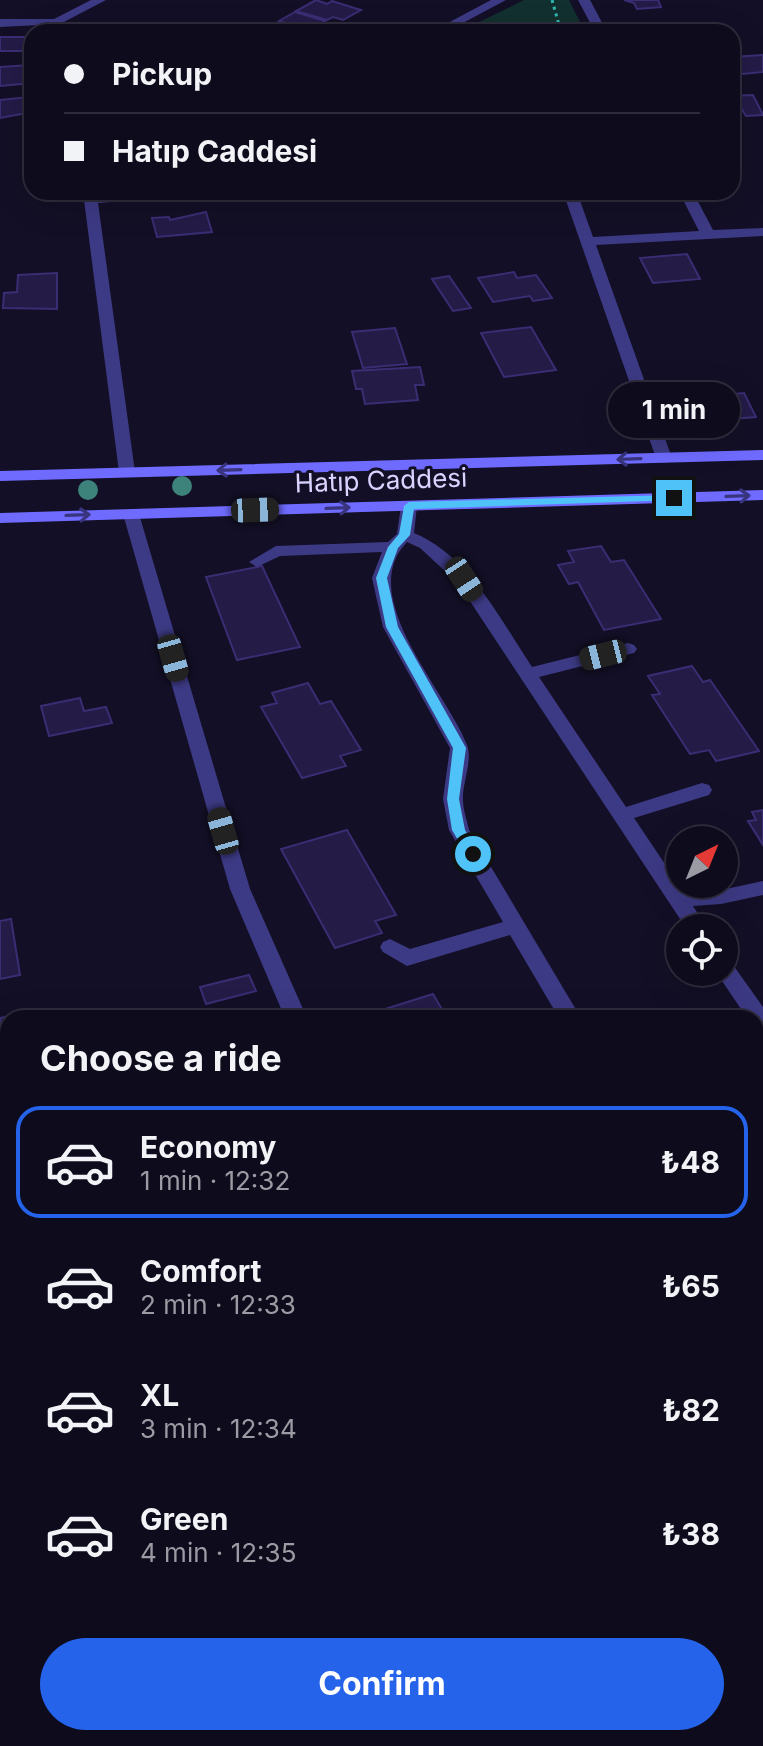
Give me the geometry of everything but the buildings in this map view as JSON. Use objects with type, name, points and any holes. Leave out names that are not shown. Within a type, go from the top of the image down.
[{"type":"main road","name":"Hatıp Caddesi","points":[[0,476],[763,455]]},
{"type":"main road","name":"Hatıp Caddesi","points":[[0,518],[763,495]]},
{"type":"street","points":[[62,24],[100,0]]},
{"type":"street","points":[[453,24],[500,0]]},
{"type":"street","points":[[584,0],[597,24]]},
{"type":"street","points":[[0,23],[24,25]]},
{"type":"street","points":[[91,200],[127,472]]},
{"type":"street","points":[[573,200],[664,458]]},
{"type":"street","points":[[690,200],[708,235]]},
{"type":"street","points":[[588,241],[763,232]]},
{"type":"street","points":[[409,506],[399,541],[381,578],[392,627],[459,748],[453,799],[459,830],[565,1010]]},
{"type":"street","points":[[131,514],[240,889],[293,1010]]},
{"type":"street","points":[[257,562],[276,551],[399,541],[426,544],[464,579],[687,914]]},
{"type":"street","points":[[528,674],[628,649]]},
{"type":"street","points":[[621,815],[702,790]]},
{"type":"street","points":[[677,899],[721,897],[761,888]]},
{"type":"street","points":[[390,947],[407,958],[514,926]]},
{"type":"street","points":[[737,986],[753,1010]]},
{"type":"green space","points":[[524,0],[569,0],[581,24],[475,24]]},
{"type":"route","points":[[473,854],[459,830],[453,799],[459,748],[392,627],[381,578],[393,547],[405,535],[409,506],[674,498]]}]
